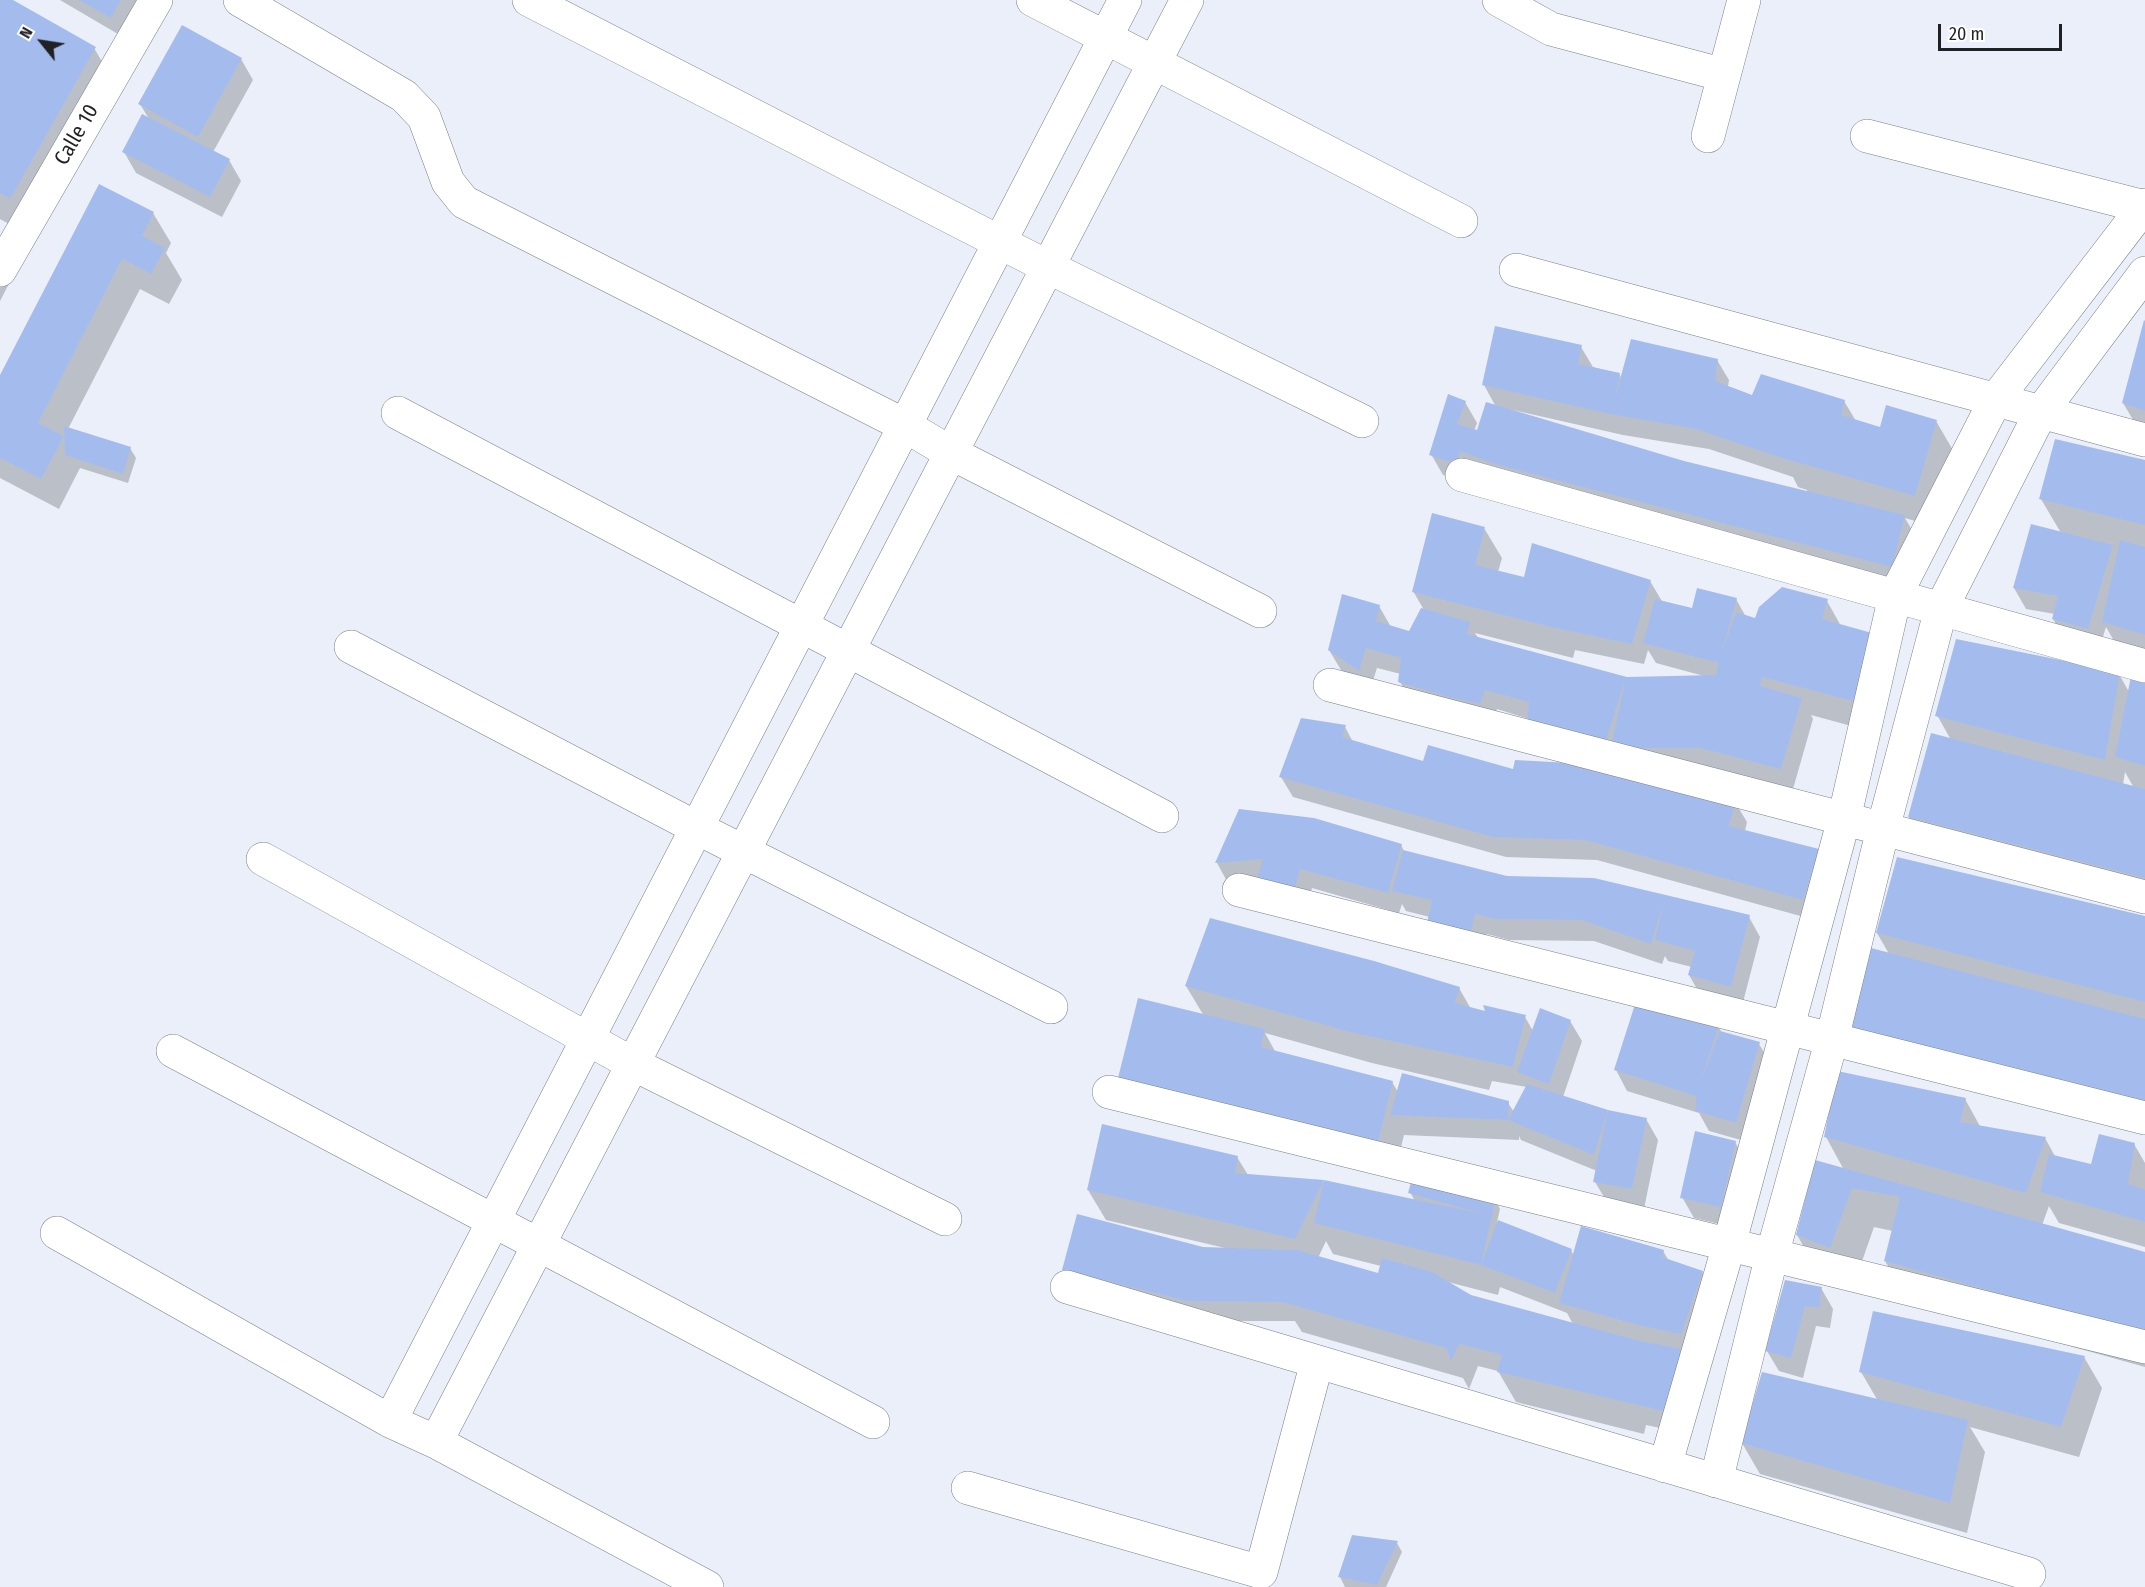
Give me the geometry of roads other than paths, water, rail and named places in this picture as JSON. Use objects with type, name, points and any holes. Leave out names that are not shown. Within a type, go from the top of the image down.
[{"type":"street","name":"Calle 10","points":[[0,270],[11,225],[156,0]]},
{"type":"street","points":[[240,0],[405,96],[424,117],[448,182],[464,202],[904,425],[951,453],[1260,611]]},
{"type":"street","points":[[529,0],[1048,267],[1362,421]]},
{"type":"street","points":[[1033,0],[1461,221]]},
{"type":"street","points":[[390,1421],[1125,0]]},
{"type":"street","points":[[436,1442],[1187,0]]},
{"type":"street","points":[[1499,0],[1551,29],[1724,75]]},
{"type":"street","points":[[1708,136],[1744,0]]},
{"type":"street","points":[[1665,1466],[1729,1245],[1844,819],[1895,596],[1996,399],[2145,206],[1867,136]]},
{"type":"street","points":[[1516,270],[2145,440]]},
{"type":"street","points":[[1716,1481],[1772,1255],[1832,1039],[1883,828],[1941,609],[2041,412],[2145,273]]},
{"type":"street","points":[[398,413],[1162,816]]},
{"type":"street","points":[[1462,475],[2145,666]]},
{"type":"street","points":[[351,647],[697,828],[1051,1007]]},
{"type":"street","points":[[1330,685],[2145,897]]},
{"type":"street","points":[[263,859],[633,1064],[945,1219]]},
{"type":"street","points":[[1239,890],[2145,1118]]},
{"type":"street","points":[[173,1051],[494,1219],[538,1246],[873,1422]]},
{"type":"street","points":[[1109,1092],[2145,1347]]},
{"type":"street","points":[[57,1233],[390,1421],[436,1442],[707,1587]]},
{"type":"street","points":[[1066,1287],[2029,1574]]},
{"type":"street","points":[[968,1488],[1261,1572],[1317,1362]]}]
